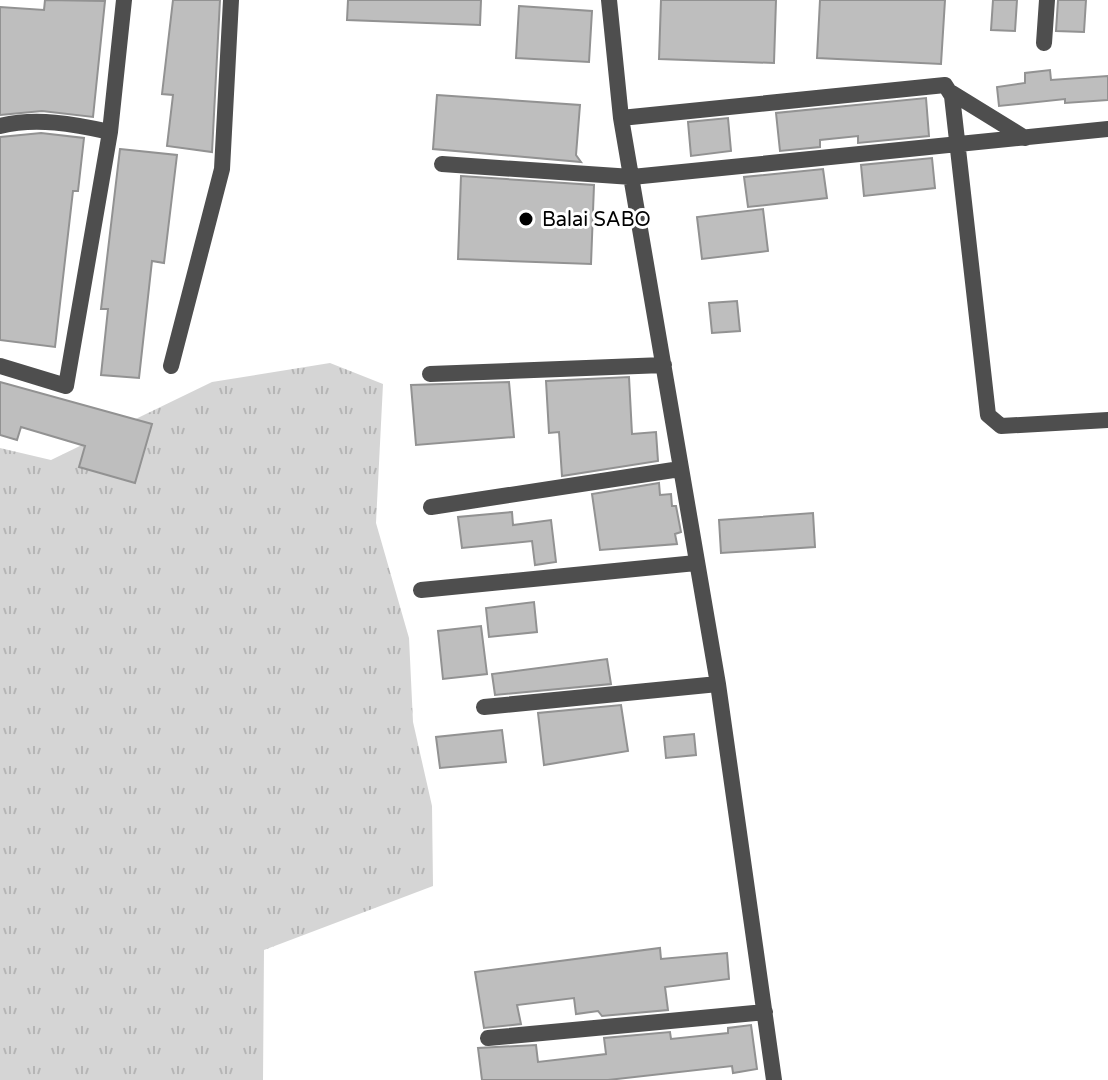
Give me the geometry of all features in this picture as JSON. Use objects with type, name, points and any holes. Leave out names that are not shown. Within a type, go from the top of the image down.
[{"type":"street","points":[[0,366],[66,386],[110,132],[124,0]]},
{"type":"street","points":[[171,366],[222,169],[231,0]]},
{"type":"street","points":[[609,0],[621,118],[718,684],[774,1080]]},
{"type":"street","points":[[1044,43],[1047,0]]},
{"type":"street","points":[[621,118],[945,85],[952,93],[1025,138]]},
{"type":"street","points":[[952,93],[988,415],[1001,426],[1108,420]]},
{"type":"street","points":[[0,126],[31,121],[76,124],[110,132]]},
{"type":"street","points":[[442,164],[632,177],[1108,129]]},
{"type":"street","points":[[430,374],[664,365]]},
{"type":"street","points":[[431,507],[680,469]]},
{"type":"street","points":[[421,590],[696,563]]},
{"type":"street","points":[[484,707],[718,684]]},
{"type":"street","points":[[488,1038],[765,1012]]},
{"type":"green space","points":[[330,363],[383,384],[376,523],[409,638],[413,722],[432,806],[433,886],[264,950],[263,1080],[0,1080],[0,448],[51,460],[212,382]]},
{"type":"building","points":[[45,0],[105,1],[93,117],[42,111],[0,115],[0,7],[44,10]]},
{"type":"building","points":[[173,0],[220,0],[212,152],[167,146],[173,95],[162,94]]},
{"type":"building","points":[[348,0],[481,0],[480,25],[347,20]]},
{"type":"building","points":[[661,0],[776,0],[774,63],[659,59]]},
{"type":"building","points":[[820,0],[945,0],[941,64],[817,58]]},
{"type":"building","points":[[993,0],[1017,0],[1015,31],[991,30]]},
{"type":"building","points":[[1058,0],[1086,0],[1084,32],[1056,31]]},
{"type":"building","points":[[519,6],[592,11],[589,62],[516,58]]},
{"type":"building","points":[[1050,70],[1051,80],[1108,76],[1108,100],[1065,103],[1065,99],[999,106],[997,87],[1025,83],[1025,73]]},
{"type":"building","points":[[437,95],[580,105],[576,155],[581,162],[433,149]]},
{"type":"building","points":[[926,98],[929,136],[858,143],[858,136],[820,140],[820,147],[780,151],[776,113]]},
{"type":"building","points":[[728,118],[731,151],[691,156],[688,122]]},
{"type":"building","points":[[41,133],[84,138],[78,191],[73,191],[55,347],[0,340],[0,137]]},
{"type":"building","points":[[120,149],[177,155],[164,263],[152,261],[139,378],[101,375],[108,309],[101,309]]},
{"type":"building","points":[[932,158],[935,188],[864,196],[861,165]]},
{"type":"building","points":[[823,169],[827,198],[748,207],[744,177]]},
{"type":"building","name":"Balai SABO","points":[[461,176],[594,185],[591,264],[458,259]]},
{"type":"building","points":[[763,209],[768,251],[702,259],[697,217]]},
{"type":"building","points":[[737,301],[740,331],[712,333],[709,303]]},
{"type":"building","points":[[629,377],[632,434],[656,432],[658,461],[562,476],[559,432],[549,433],[546,381]]},
{"type":"building","points":[[0,382],[152,424],[135,483],[79,467],[85,446],[21,427],[17,440],[0,435]]},
{"type":"building","points":[[509,382],[514,437],[416,445],[411,385]]},
{"type":"building","points":[[659,483],[660,495],[671,494],[672,506],[676,506],[681,532],[675,534],[677,544],[600,550],[592,494]]},
{"type":"building","points":[[512,512],[513,525],[551,520],[556,562],[535,565],[532,541],[462,548],[458,517]]},
{"type":"building","points":[[813,513],[815,547],[721,553],[719,520]]},
{"type":"building","points":[[534,602],[537,632],[489,637],[486,608]]},
{"type":"building","points":[[481,626],[487,674],[443,679],[438,631]]},
{"type":"building","points":[[607,659],[611,684],[495,695],[492,674]]},
{"type":"building","points":[[621,705],[628,751],[544,765],[538,713]]},
{"type":"building","points":[[502,730],[506,762],[440,768],[436,737]]},
{"type":"building","points":[[694,734],[696,755],[666,758],[664,737]]},
{"type":"building","points":[[660,948],[661,959],[727,953],[729,979],[665,987],[668,1010],[602,1016],[598,1011],[576,1014],[574,998],[517,1005],[521,1024],[484,1028],[475,972]]},
{"type":"building","points":[[751,1025],[757,1069],[733,1073],[732,1066],[608,1080],[482,1080],[478,1048],[536,1045],[538,1062],[606,1054],[604,1038],[670,1032],[671,1039],[728,1033],[728,1028]]},
{"type":"place","name":"Balai SABO","points":[[526,219]]}]
